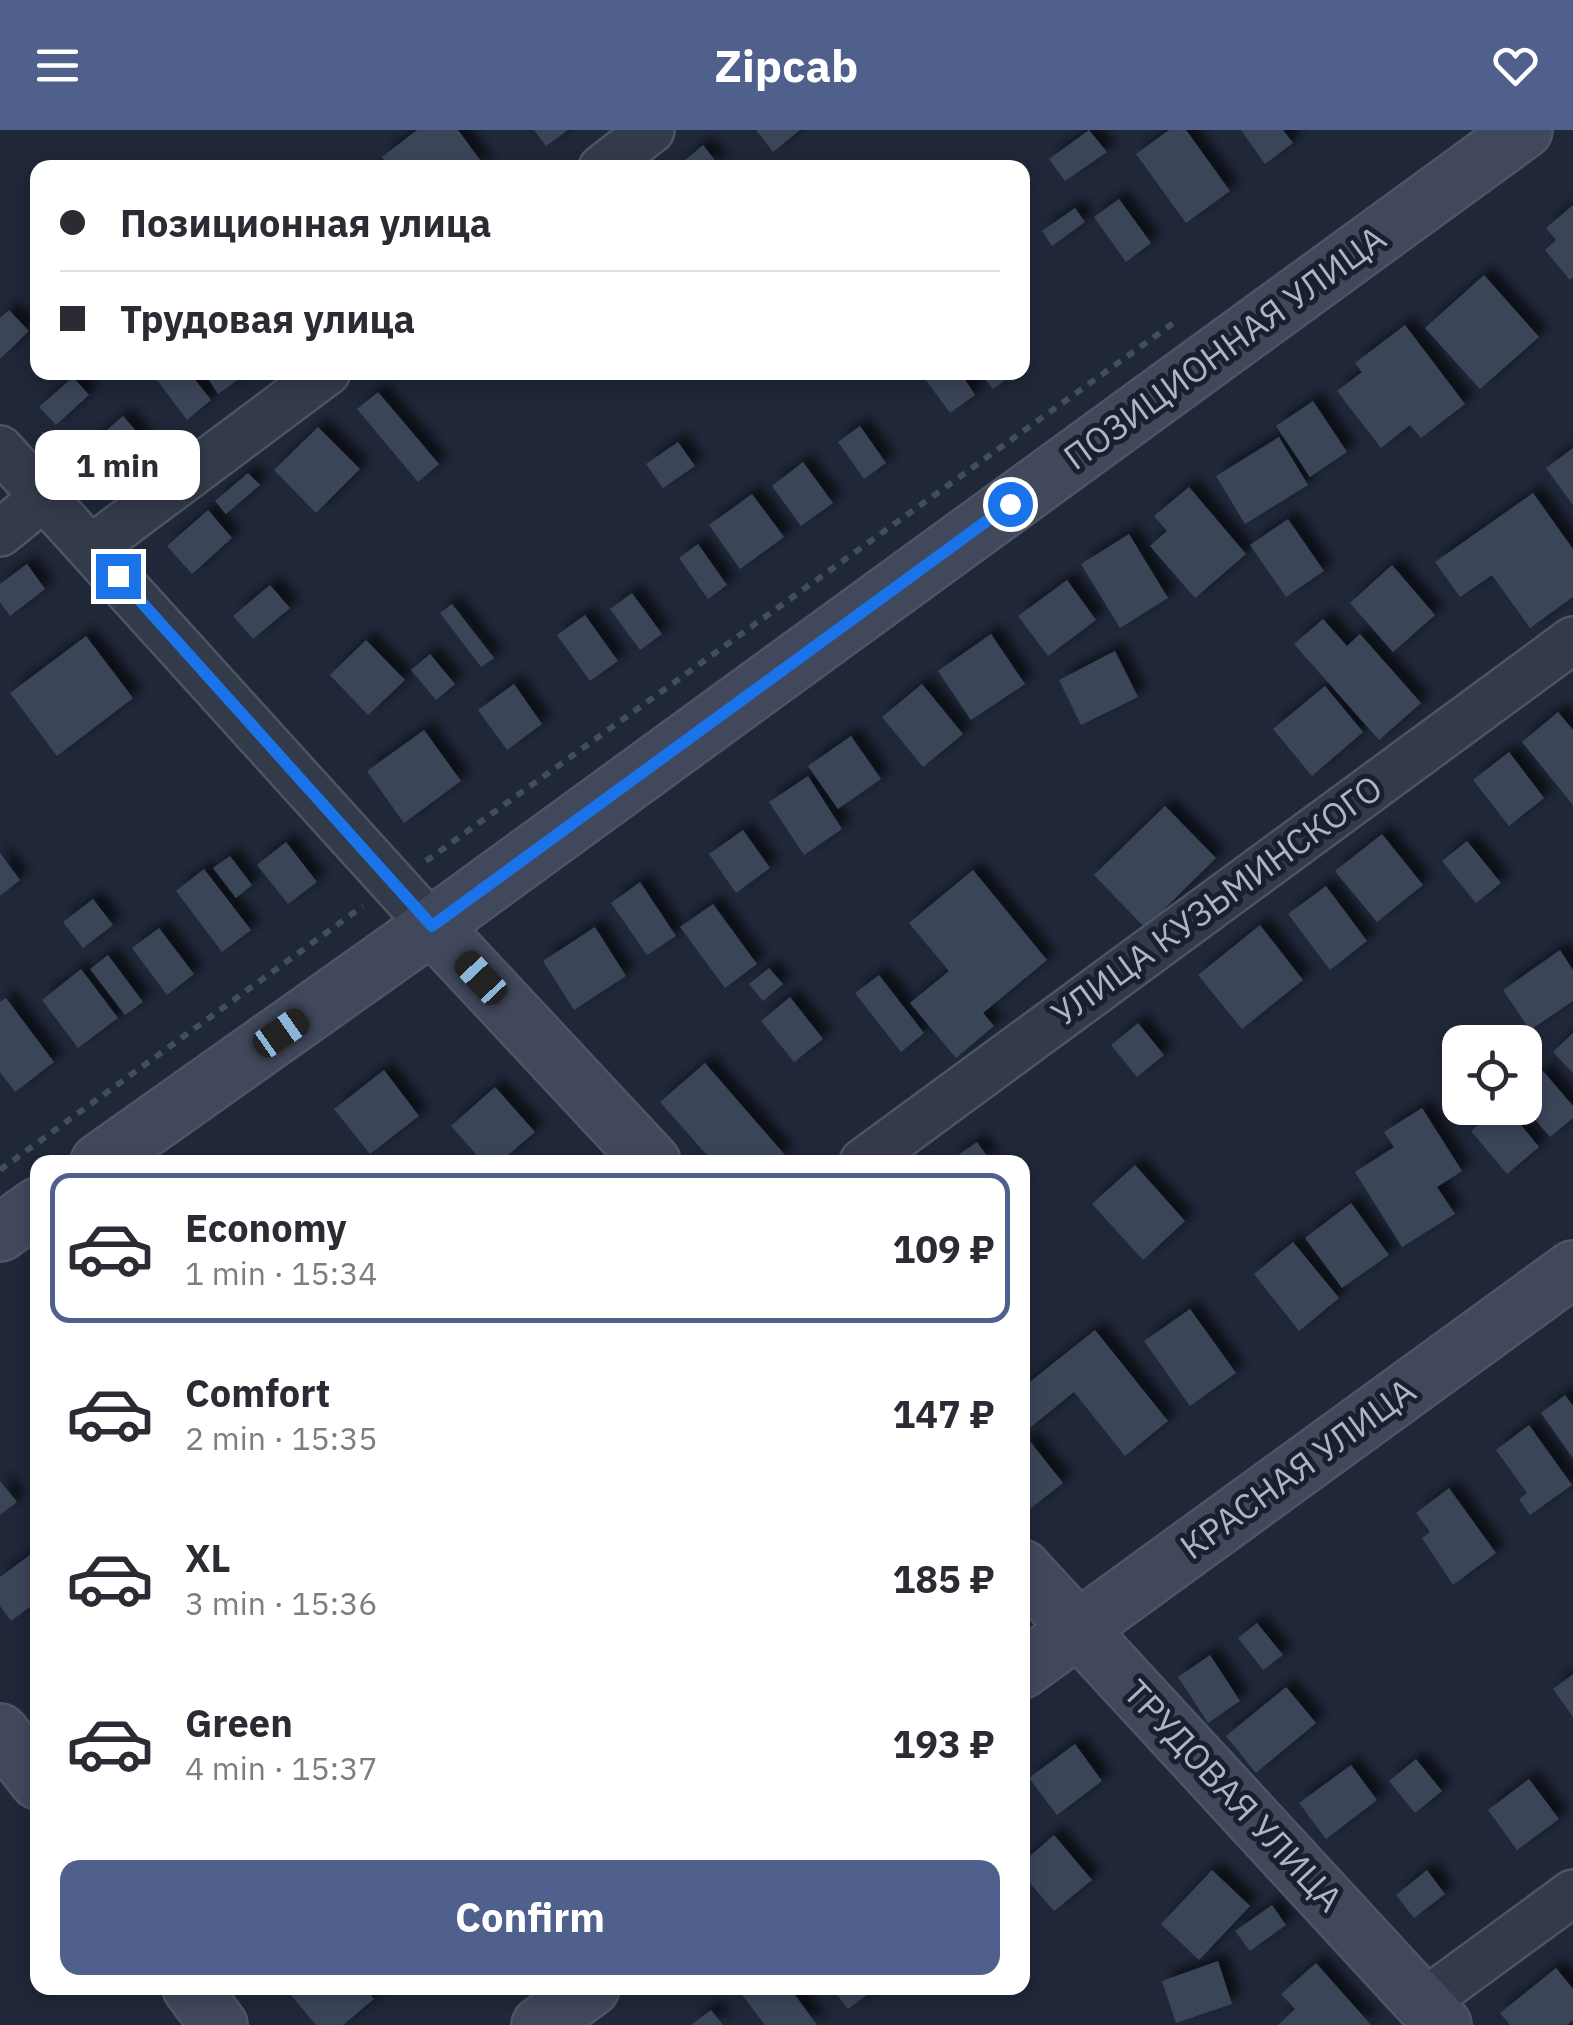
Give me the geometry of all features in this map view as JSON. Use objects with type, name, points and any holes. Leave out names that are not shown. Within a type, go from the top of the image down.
[{"type":"street","points":[[613,160],[652,130]]},
{"type":"street","name":"ПОЗИЦИОННАЯ УЛИЦА","points":[[109,1155],[432,926],[1524,130]]},
{"type":"street","points":[[93,548],[316,380]]},
{"type":"street","points":[[0,449],[432,926],[645,1155]]},
{"type":"street","points":[[0,533],[43,498]]},
{"type":"street","name":"УЛИЦА КУЗЬМИНСКОГО","points":[[873,1155],[1573,640]]},
{"type":"street","points":[[0,1233],[30,1212]]},
{"type":"street","name":"КРАСНАЯ УЛИЦА","points":[[1030,1664],[1573,1269]]},
{"type":"street","name":"ТРУДОВАЯ УЛИЦА","points":[[1030,1577],[1433,2014]]},
{"type":"street","points":[[1433,2014],[1573,1893]]},
{"type":"street","points":[[196,1995],[219,2025]]},
{"type":"street","points":[[540,2025],[581,1995]]},
{"type":"path","points":[[0,1170],[1184,316]]},
{"type":"building","points":[[417,130],[458,130],[480,160],[384,160],[382,157]]},
{"type":"building","points":[[534,130],[568,130],[546,146]]},
{"type":"building","points":[[756,130],[800,130],[773,152]]},
{"type":"building","points":[[1089,130],[1107,152],[1065,181],[1049,159]]},
{"type":"building","points":[[1169,130],[1186,130],[1230,191],[1186,223],[1136,154]]},
{"type":"building","points":[[1241,130],[1283,130],[1293,143],[1265,164]]},
{"type":"building","points":[[703,145],[715,160],[685,160]]},
{"type":"building","points":[[1119,199],[1151,243],[1126,262],[1094,217]]},
{"type":"building","points":[[1573,205],[1570,280],[1545,250],[1556,240],[1546,228]]},
{"type":"building","points":[[1075,208],[1085,222],[1052,246],[1042,231]]},
{"type":"building","points":[[1484,275],[1539,337],[1480,389],[1425,328]]},
{"type":"building","points":[[9,310],[29,331],[0,359],[0,318]]},
{"type":"building","points":[[1405,325],[1465,404],[1421,438],[1410,425],[1381,448],[1337,391],[1362,372],[1355,363]]},
{"type":"building","points":[[70,380],[76,380],[89,395],[56,425],[39,407]]},
{"type":"building","points":[[157,380],[195,380],[211,400],[187,420]]},
{"type":"building","points":[[209,380],[238,380],[218,394]]},
{"type":"building","points":[[926,380],[965,380],[975,395],[950,413]]},
{"type":"building","points":[[986,380],[1005,380],[993,389]]},
{"type":"building","points":[[378,392],[439,464],[418,482],[357,409]]},
{"type":"building","points":[[1313,401],[1347,452],[1310,477],[1276,426]]},
{"type":"building","points":[[123,416],[143,439],[99,478],[78,455]]},
{"type":"building","points":[[860,426],[886,463],[864,479],[838,442]]},
{"type":"building","points":[[318,427],[360,469],[316,513],[274,470]]},
{"type":"building","points":[[1279,437],[1308,485],[1245,524],[1216,476]]},
{"type":"building","points":[[678,442],[695,466],[663,488],[646,464]]},
{"type":"building","points":[[1573,448],[1573,505],[1546,468]]},
{"type":"building","points":[[803,462],[833,503],[801,526],[772,486]]},
{"type":"building","points":[[248,473],[260,485],[226,514],[215,501]]},
{"type":"building","points":[[1189,487],[1246,554],[1195,598],[1150,546],[1167,531],[1154,516]]},
{"type":"building","points":[[1533,493],[1573,549],[1573,597],[1530,628],[1492,575],[1460,597],[1435,562]]},
{"type":"building","points":[[752,494],[784,537],[740,569],[709,525]]},
{"type":"building","points":[[208,510],[232,538],[192,574],[167,546]]},
{"type":"building","points":[[1288,519],[1324,571],[1286,597],[1250,545]]},
{"type":"building","points":[[1129,534],[1168,598],[1120,628],[1081,564]]},
{"type":"building","points":[[698,544],[727,585],[708,599],[679,558]]},
{"type":"building","points":[[27,564],[45,589],[10,616],[0,602],[0,584]]},
{"type":"building","points":[[1392,565],[1435,615],[1393,652],[1350,603]]},
{"type":"building","points":[[1067,580],[1096,620],[1048,656],[1018,616]]},
{"type":"building","points":[[270,585],[290,608],[253,639],[233,616]]},
{"type":"building","points":[[632,593],[662,634],[640,650],[610,609]]},
{"type":"building","points":[[452,604],[494,658],[481,667],[440,613]]},
{"type":"building","points":[[585,615],[618,661],[590,681],[557,635]]},
{"type":"building","points":[[1323,619],[1347,646],[1360,634],[1421,703],[1379,740],[1294,644]]},
{"type":"building","points":[[991,634],[1025,684],[971,720],[938,671]]},
{"type":"building","points":[[86,636],[133,698],[57,756],[10,693]]},
{"type":"building","points":[[366,640],[405,680],[368,715],[330,675]]},
{"type":"building","points":[[1115,651],[1138,697],[1081,725],[1059,680]]},
{"type":"building","points":[[430,654],[455,684],[436,700],[411,670]]},
{"type":"building","points":[[514,684],[542,724],[507,750],[478,710]]},
{"type":"building","points":[[922,684],[963,734],[923,767],[882,717]]},
{"type":"building","points":[[1325,686],[1363,732],[1312,776],[1273,729]]},
{"type":"building","points":[[1558,712],[1573,730],[1573,805],[1522,742]]},
{"type":"building","points":[[424,730],[461,781],[404,823],[367,771]]},
{"type":"building","points":[[851,736],[881,779],[838,809],[808,766]]},
{"type":"building","points":[[1509,752],[1544,798],[1509,826],[1473,780]]},
{"type":"building","points":[[808,776],[842,829],[804,855],[769,802]]},
{"type":"building","points":[[1165,806],[1216,858],[1145,928],[1094,875]]},
{"type":"building","points":[[743,830],[770,868],[736,893],[709,854]]},
{"type":"building","points":[[1382,834],[1423,885],[1377,922],[1335,871]]},
{"type":"building","points":[[1467,841],[1501,883],[1476,903],[1442,861]]},
{"type":"building","points":[[286,842],[317,882],[288,904],[257,865]]},
{"type":"building","points":[[0,853],[20,880],[0,896]]},
{"type":"building","points":[[230,856],[252,885],[236,898],[213,868]]},
{"type":"building","points":[[204,869],[251,930],[222,952],[176,891]]},
{"type":"building","points":[[973,870],[1047,960],[983,1013],[994,1026],[956,1058],[910,1003],[949,971],[909,923]]},
{"type":"building","points":[[640,882],[676,936],[647,955],[611,903]]},
{"type":"building","points":[[1326,886],[1367,941],[1330,970],[1288,914]]},
{"type":"building","points":[[93,899],[113,925],[83,948],[63,922]]},
{"type":"building","points":[[713,904],[757,964],[725,988],[680,927]]},
{"type":"building","points":[[1260,925],[1303,980],[1242,1029],[1198,975]]},
{"type":"building","points":[[595,927],[626,976],[574,1010],[543,961]]},
{"type":"building","points":[[159,928],[194,974],[167,995],[132,948]]},
{"type":"building","points":[[1560,950],[1573,970],[1573,1001],[1537,1025],[1527,1025],[1503,990]]},
{"type":"building","points":[[108,955],[143,1002],[125,1015],[90,969]]},
{"type":"building","points":[[769,968],[783,984],[763,1001],[749,984]]},
{"type":"building","points":[[81,969],[118,1018],[78,1048],[42,1000]]},
{"type":"building","points":[[879,975],[924,1033],[901,1052],[855,993]]},
{"type":"building","points":[[790,997],[823,1039],[794,1062],[761,1021]]},
{"type":"building","points":[[6,998],[54,1062],[15,1092],[0,1072],[0,1002]]},
{"type":"building","points":[[1138,1023],[1164,1055],[1137,1077],[1111,1045]]},
{"type":"building","points":[[1573,1033],[1573,1073],[1553,1052]]},
{"type":"building","points":[[705,1063],[785,1155],[707,1155],[660,1102]]},
{"type":"building","points":[[384,1070],[419,1116],[370,1154],[334,1109]]},
{"type":"building","points":[[1542,1072],[1573,1106],[1573,1118],[1550,1137],[1540,1125]]},
{"type":"building","points":[[495,1087],[535,1132],[508,1155],[477,1155],[451,1126]]},
{"type":"building","points":[[1422,1108],[1462,1171],[1437,1187],[1455,1214],[1402,1247],[1355,1172],[1394,1147],[1384,1132]]},
{"type":"building","points":[[1478,1125],[1521,1125],[1539,1147],[1507,1174],[1471,1131]]},
{"type":"building","points":[[977,1142],[986,1155],[958,1155]]},
{"type":"building","points":[[1135,1165],[1185,1221],[1143,1260],[1092,1204]]},
{"type":"building","points":[[1351,1203],[1389,1255],[1342,1288],[1305,1238]]},
{"type":"building","points":[[1293,1242],[1339,1298],[1299,1331],[1254,1274]]},
{"type":"building","points":[[1190,1309],[1236,1373],[1190,1406],[1144,1341]]},
{"type":"building","points":[[1095,1330],[1168,1421],[1125,1456],[1074,1392],[1030,1428],[1030,1382]]},
{"type":"building","points":[[1565,1395],[1573,1406],[1573,1458],[1541,1413]]},
{"type":"building","points":[[1529,1425],[1572,1485],[1530,1515],[1519,1499],[1527,1493],[1496,1450]]},
{"type":"building","points":[[1030,1442],[1063,1483],[1030,1507]]},
{"type":"building","points":[[0,1481],[17,1502],[0,1515]]},
{"type":"building","points":[[1449,1488],[1496,1553],[1453,1585],[1422,1538],[1430,1532],[1416,1513]]},
{"type":"building","points":[[30,1555],[30,1607],[11,1621],[0,1606],[0,1577]]},
{"type":"building","points":[[1257,1623],[1283,1655],[1263,1670],[1238,1638]]},
{"type":"building","points":[[1210,1655],[1240,1701],[1208,1723],[1178,1677]]},
{"type":"building","points":[[1573,1674],[1573,1717],[1553,1689]]},
{"type":"building","points":[[1286,1687],[1316,1723],[1256,1773],[1226,1736]]},
{"type":"building","points":[[1075,1744],[1102,1781],[1057,1815],[1030,1777]]},
{"type":"building","points":[[1416,1759],[1442,1791],[1415,1813],[1389,1781]]},
{"type":"building","points":[[1351,1765],[1377,1800],[1326,1839],[1299,1803]]},
{"type":"building","points":[[1529,1779],[1559,1819],[1517,1850],[1488,1810]]},
{"type":"building","points":[[1054,1835],[1092,1880],[1054,1911],[1030,1883],[1030,1856]]},
{"type":"building","points":[[1212,1870],[1250,1906],[1199,1960],[1161,1924]]},
{"type":"building","points":[[1427,1870],[1445,1894],[1414,1918],[1396,1895]]},
{"type":"building","points":[[1272,1905],[1286,1925],[1250,1951],[1235,1931]]},
{"type":"building","points":[[1218,1961],[1232,2004],[1176,2023],[1162,1981]]},
{"type":"building","points":[[1316,1963],[1371,2025],[1278,2025],[1295,2009],[1281,1994]]},
{"type":"building","points":[[1556,1968],[1573,1989],[1573,2020],[1567,2025],[1510,2025],[1500,2013]]},
{"type":"building","points":[[291,1995],[371,1995],[374,1999],[343,2025],[316,2025]]},
{"type":"building","points":[[742,1995],[795,1995],[817,2025],[765,2025]]},
{"type":"building","points":[[837,1995],[867,1995],[848,2009]]},
{"type":"building","points":[[711,2010],[723,2025],[691,2025]]},
{"type":"route","points":[[118,576],[432,926],[1010,504]]}]
